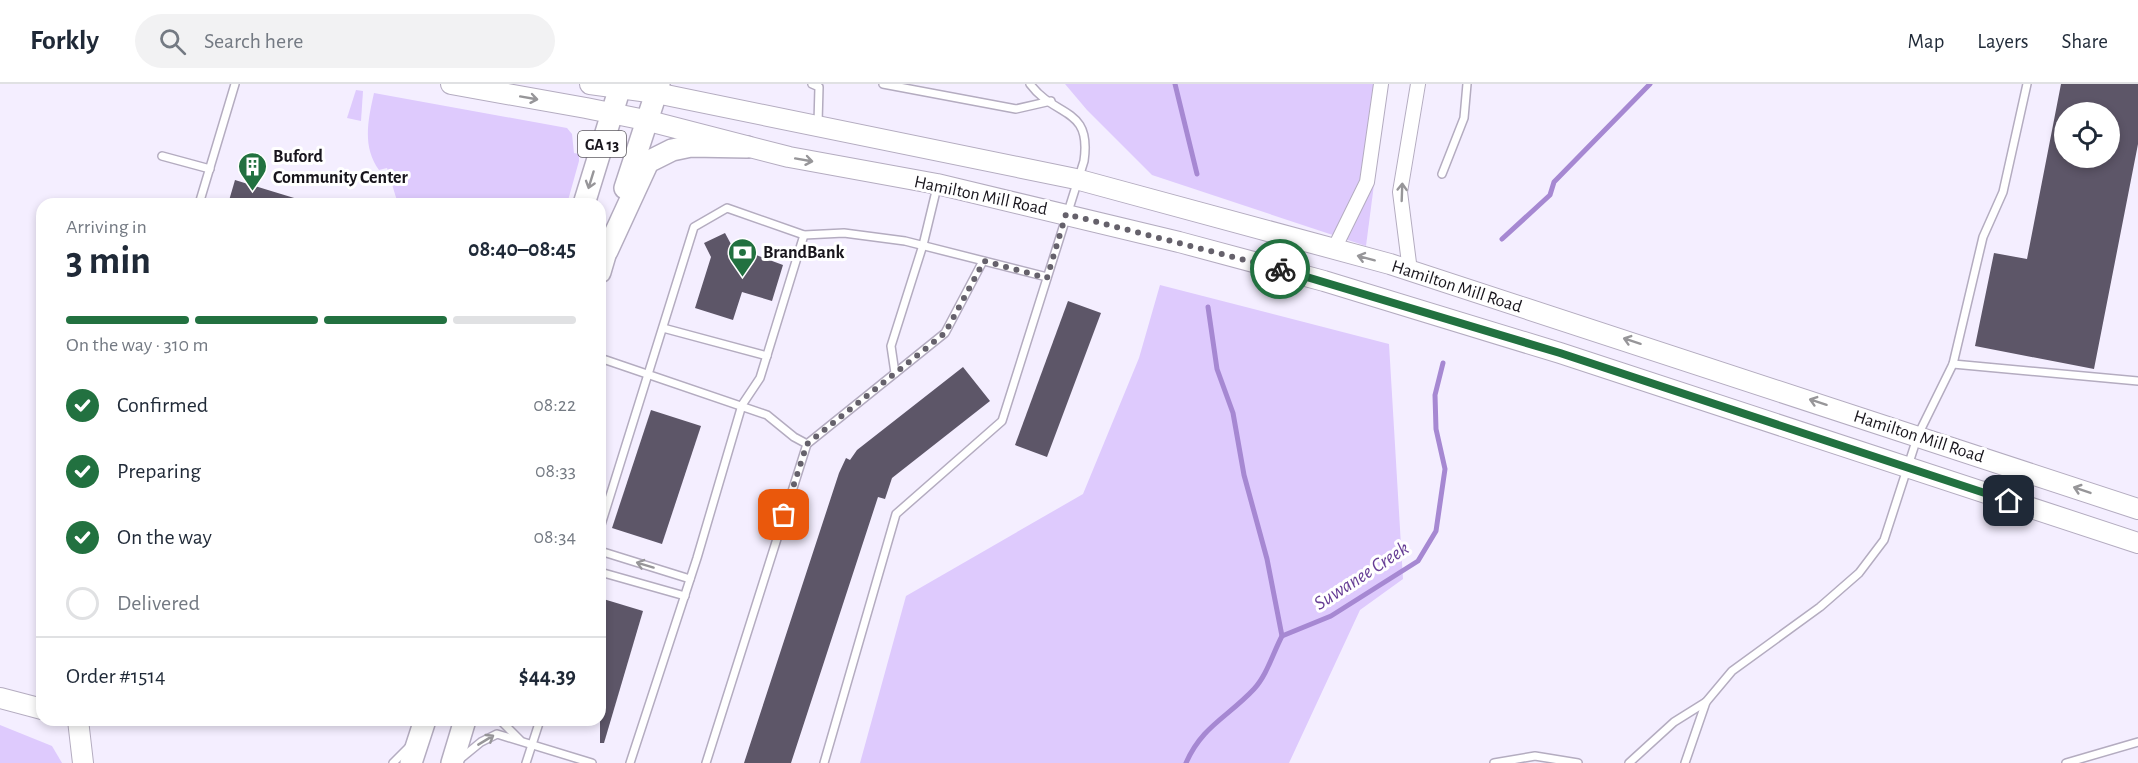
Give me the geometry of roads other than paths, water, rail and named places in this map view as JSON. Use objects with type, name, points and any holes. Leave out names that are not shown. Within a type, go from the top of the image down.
[{"type":"main road","name":"Hamilton Mill Road","points":[[451,84],[645,120],[747,147],[937,184],[1066,214],[1291,272],[1435,315],[2138,543]]},
{"type":"main road","name":"Hamilton Mill Road","points":[[590,84],[657,88],[818,126],[1076,179],[1334,249],[1410,271],[2138,508]]},
{"type":"main road","name":"GA 13","points":[[586,198],[620,86]]},
{"type":"main road","name":"GA 13","points":[[606,254],[645,120],[657,88]]},
{"type":"main road","points":[[607,251],[648,162],[672,150],[691,146],[747,147]]},
{"type":"main road","points":[[0,698],[36,708]]},
{"type":"main road","points":[[79,726],[83,763]]},
{"type":"main road","points":[[453,763],[463,726]]},
{"type":"main road","points":[[411,763],[422,728]]},
{"type":"street","points":[[1334,249],[1367,182],[1381,84]]},
{"type":"street","points":[[1410,271],[1400,192],[1418,84]]},
{"type":"lane","points":[[203,198],[235,84]]},
{"type":"lane","points":[[812,84],[819,87],[818,126]]},
{"type":"lane","points":[[883,84],[1016,109],[1051,101]]},
{"type":"lane","points":[[824,763],[896,514],[1002,421],[1076,179],[1084,161],[1087,142],[1082,125],[1030,84]]},
{"type":"lane","points":[[1442,174],[1464,118],[1467,84]]},
{"type":"lane","points":[[1629,763],[1674,722],[1706,702],[1732,671],[1820,607],[1859,573],[1884,540],[1917,435],[1953,364],[1983,237],[2003,192],[2027,84]]},
{"type":"lane","points":[[162,156],[210,169]]},
{"type":"lane","points":[[895,373],[891,346],[923,245],[937,184]]},
{"type":"lane","points":[[606,509],[694,227],[727,208],[804,235],[844,233],[923,245],[1047,278]]},
{"type":"lane","points":[[630,763],[685,596],[742,405],[760,378],[804,235]]},
{"type":"lane","points":[[706,763],[807,444],[945,333],[984,261]]},
{"type":"lane","points":[[663,328],[767,356]]},
{"type":"lane","points":[[606,360],[767,415],[794,437],[807,444]]},
{"type":"lane","points":[[1953,364],[2138,381]]},
{"type":"lane","points":[[606,553],[690,579]]},
{"type":"lane","points":[[606,574],[685,596]]},
{"type":"lane","points":[[1685,763],[1706,702]]},
{"type":"lane","points":[[506,726],[522,741]]},
{"type":"lane","points":[[526,763],[538,726]]},
{"type":"lane","points":[[393,763],[422,728]]},
{"type":"lane","points":[[453,763],[497,734],[592,763]]},
{"type":"lane","points":[[2066,763],[2068,760],[2138,742]]},
{"type":"lane","points":[[1495,763],[1535,756],[1578,763]]},
{"type":"waterway","points":[[1175,84],[1197,174]]},
{"type":"waterway","name":"Suwanee Creek","points":[[1502,239],[1550,195],[1554,182],[1650,84]]},
{"type":"waterway","points":[[1208,307],[1217,369],[1233,413],[1244,475],[1267,559],[1282,636]]},
{"type":"waterway","name":"Suwanee Creek","points":[[1186,763],[1192,750],[1208,731],[1259,683],[1282,636],[1331,616],[1418,561],[1436,531],[1445,469],[1436,429],[1435,395],[1443,363]]},
{"type":"place","name":"Buford Community Center","points":[[252,192]]},
{"type":"place","name":"BrandBank","points":[[742,278]]}]
